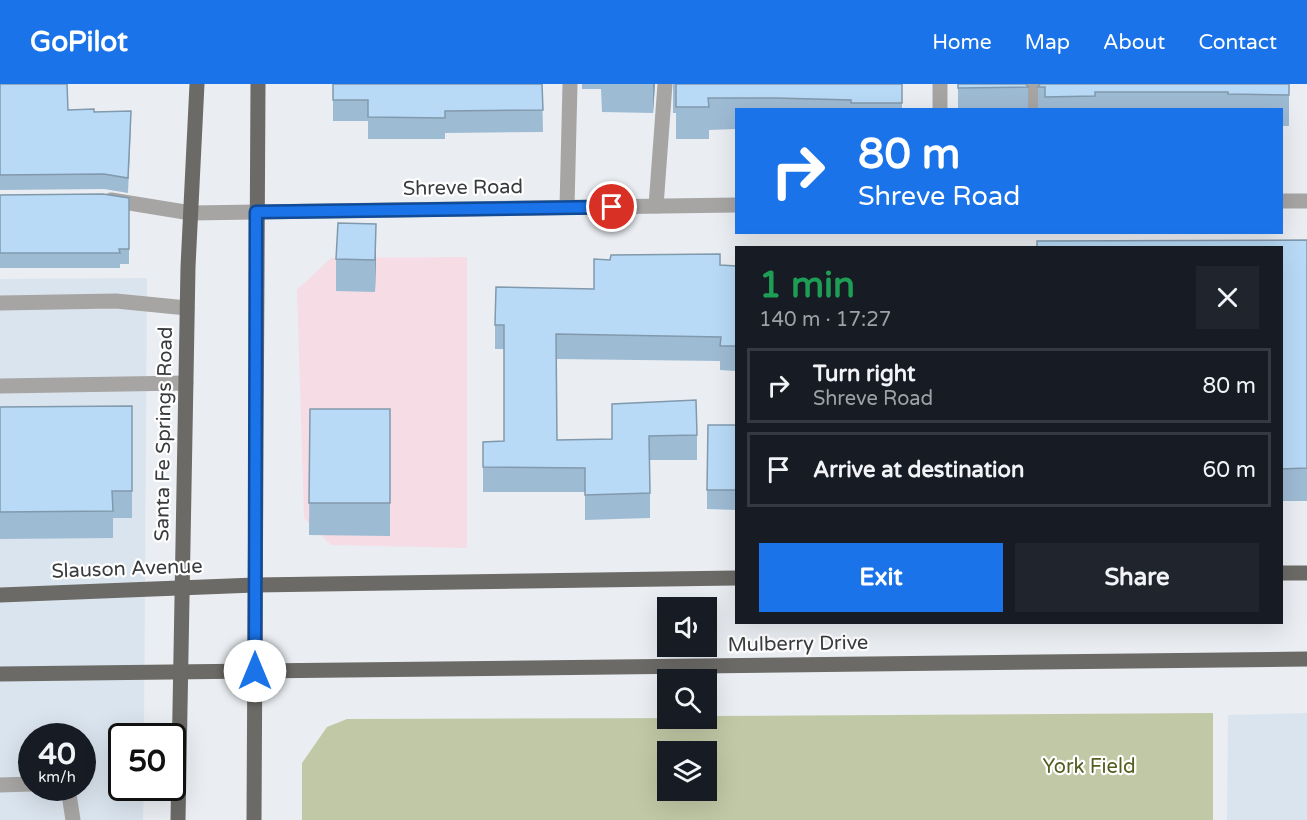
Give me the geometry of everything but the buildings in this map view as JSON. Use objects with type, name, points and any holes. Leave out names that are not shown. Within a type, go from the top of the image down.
[{"type":"main road","name":"Santa Fe Springs Road","points":[[178,820],[186,383],[197,84]]},
{"type":"main road","points":[[254,820],[258,84]]},
{"type":"main road","points":[[1283,573],[1307,573]]},
{"type":"main road","points":[[255,585],[735,578]]},
{"type":"main road","name":"Slauson Avenue","points":[[0,595],[255,585]]},
{"type":"main road","name":"Mulberry Drive","points":[[182,671],[1307,659]]},
{"type":"main road","points":[[0,674],[182,671]]},
{"type":"street","points":[[567,207],[570,84]]},
{"type":"street","points":[[656,206],[665,84]]},
{"type":"street","points":[[940,84],[940,108]]},
{"type":"street","points":[[1033,84],[1033,108]]},
{"type":"street","name":"Shreve Road","points":[[92,199],[191,213],[735,205]]},
{"type":"street","points":[[1283,201],[1307,201]]},
{"type":"street","points":[[0,303],[116,301],[188,308]]},
{"type":"street","points":[[0,386],[186,383]]},
{"type":"street","points":[[0,785],[18,784]]},
{"type":"street","points":[[70,801],[73,820]]},
{"type":"shaded area","points":[[467,257],[467,548],[331,545],[304,518],[297,290],[331,258]]},
{"type":"shaded area","points":[[147,278],[144,723],[108,723],[108,801],[144,801],[143,820],[0,820],[0,279]]},
{"type":"shaded area","points":[[1307,713],[1307,820],[1227,820],[1228,715]]},
{"type":"green space","name":"York Field","points":[[1213,713],[1213,820],[302,820],[302,763],[327,727],[347,719],[657,718],[657,729],[717,729],[717,716]]},
{"type":"route","points":[[255,671],[256,212],[612,207]]}]
